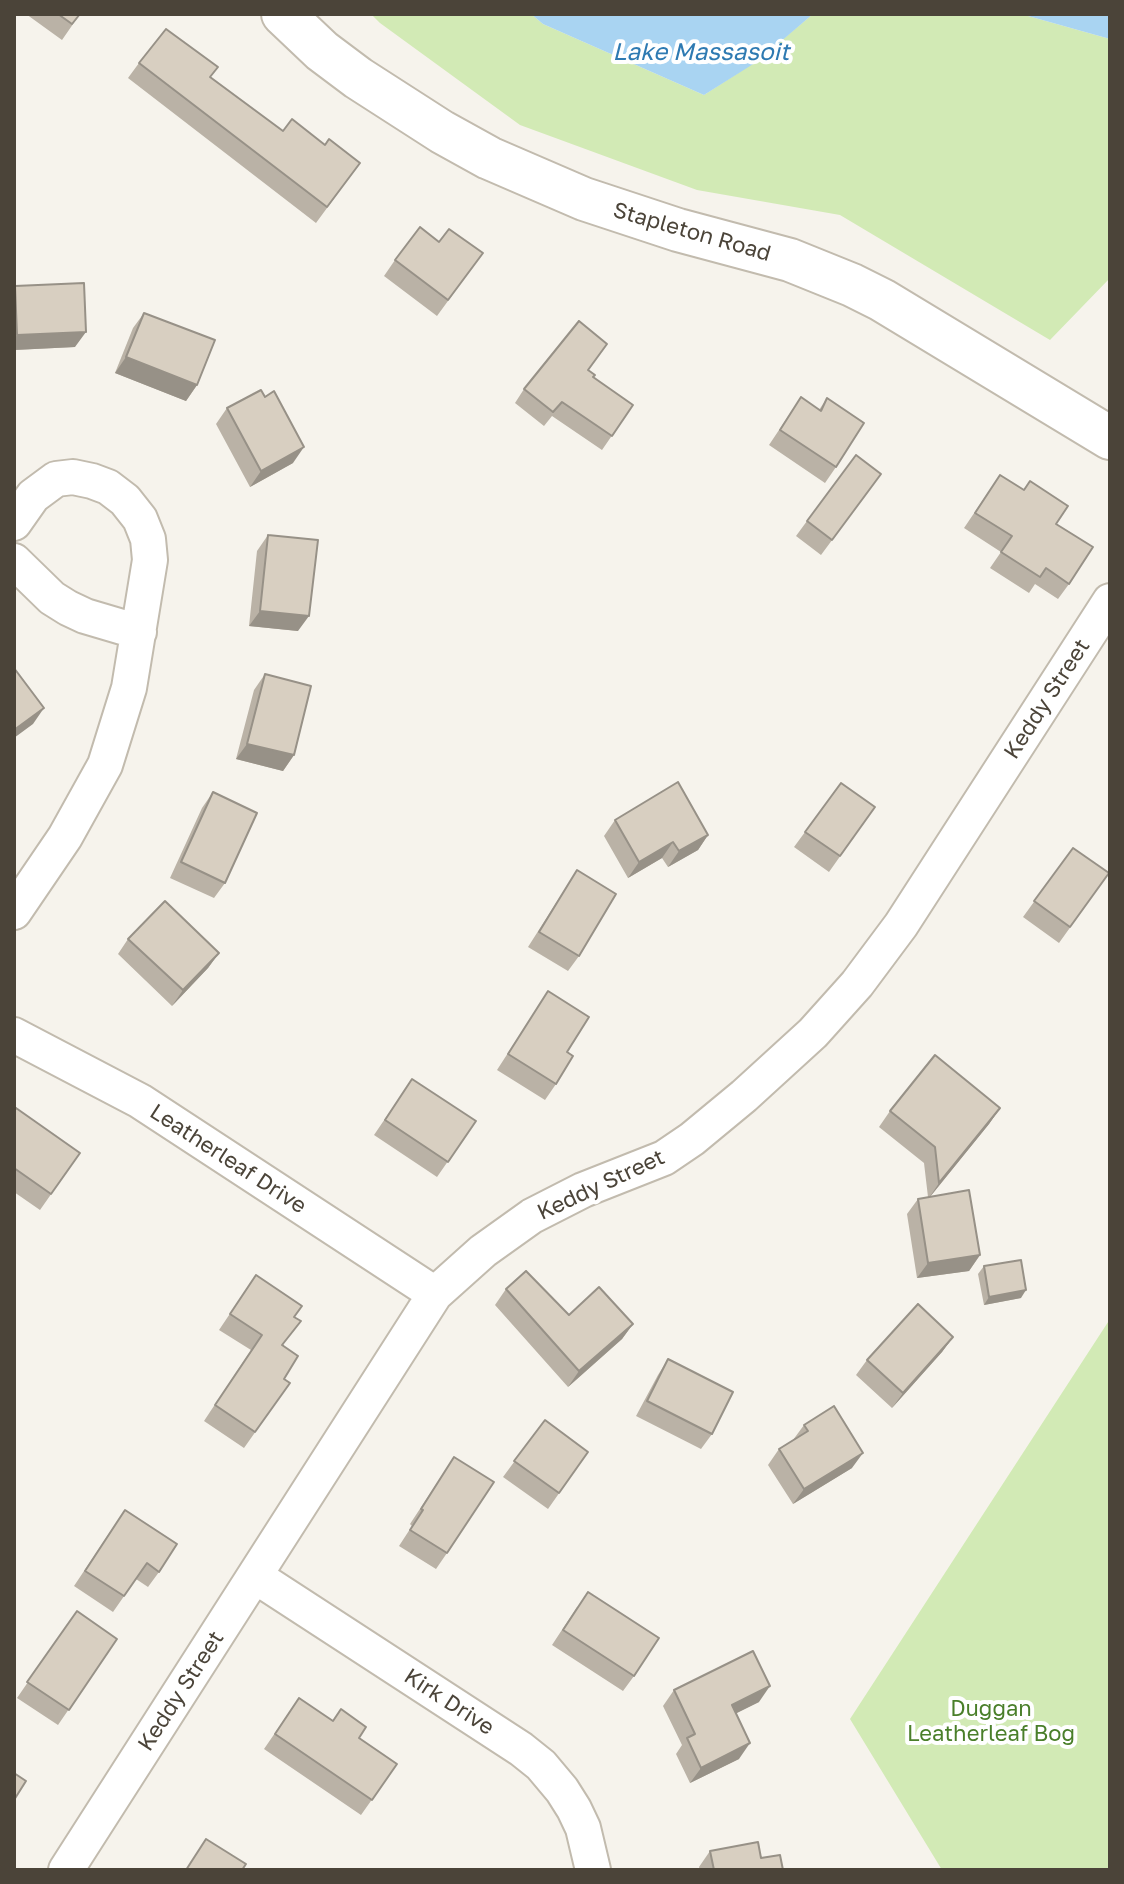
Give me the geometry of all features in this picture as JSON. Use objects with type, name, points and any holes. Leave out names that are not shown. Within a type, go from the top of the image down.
[{"type":"street","points":[[267,14],[322,51]]},
{"type":"street","name":"Stapleton Road","points":[[283,14],[322,51],[358,78],[442,132],[538,181],[584,199],[790,260],[852,285],[906,314],[1110,438]]},
{"type":"street","points":[[14,523],[33,496],[56,479],[73,477],[92,481],[108,487],[125,500],[140,519],[148,539],[150,560],[122,713],[105,765],[65,837],[14,912]]},
{"type":"street","points":[[14,561],[45,592],[68,608],[139,632]]},
{"type":"street","name":"Keddy Street","points":[[66,1870],[435,1294],[483,1251],[532,1216],[583,1190],[664,1158],[692,1139],[813,1033],[857,984],[901,925],[1110,601]]},
{"type":"street","name":"Leatherleaf Drive","points":[[14,1035],[140,1101],[435,1294]]},
{"type":"street","name":"Kirk Drive","points":[[255,1576],[541,1765],[574,1809],[583,1828],[593,1870]]},
{"type":"green space","points":[[371,14],[531,14],[543,24],[704,95],[758,60],[813,14],[1021,14],[1110,39],[1110,278],[1050,340],[840,215],[697,190],[520,125]]},
{"type":"green space","name":"Duggan Leatherleaf Bog","points":[[1110,1319],[1110,1870],[942,1870],[850,1719]]},
{"type":"water","name":"Lake Massasoit","points":[[531,14],[813,14],[758,61],[704,95],[543,24]]},
{"type":"water","points":[[1021,14],[1110,14],[1110,39]]},
{"type":"building","points":[[58,14],[80,14],[72,24]]},
{"type":"building","points":[[166,29],[218,67],[210,77],[283,131],[292,119],[325,145],[329,139],[360,163],[327,207],[139,63]]},
{"type":"building","points":[[420,227],[439,242],[449,229],[483,253],[448,300],[395,260]]},
{"type":"building","points":[[84,283],[86,332],[17,335],[15,286]]},
{"type":"building","points":[[144,313],[215,340],[197,385],[126,357]]},
{"type":"building","points":[[579,321],[607,344],[588,370],[595,375],[593,377],[633,405],[612,436],[562,402],[553,412],[524,389]]},
{"type":"building","points":[[261,390],[265,397],[274,391],[304,447],[261,471],[227,408]]},
{"type":"building","points":[[801,397],[821,411],[827,398],[864,423],[836,467],[780,430]]},
{"type":"building","points":[[856,455],[881,474],[832,540],[807,521]]},
{"type":"building","points":[[1000,475],[1024,490],[1030,481],[1068,506],[1056,524],[1093,547],[1069,584],[1046,568],[1040,577],[1001,552],[1012,536],[975,513]]},
{"type":"building","points":[[268,535],[318,540],[309,616],[260,611]]},
{"type":"building","points":[[14,668],[44,708],[14,730]]},
{"type":"building","points":[[265,674],[311,686],[294,755],[247,744]]},
{"type":"building","points":[[678,782],[708,835],[679,851],[673,842],[639,862],[615,820]]},
{"type":"building","points":[[841,783],[875,807],[840,856],[805,832]]},
{"type":"building","points":[[213,792],[257,813],[225,883],[181,862]]},
{"type":"building","points":[[1073,848],[1109,873],[1070,927],[1034,901]]},
{"type":"building","points":[[577,870],[616,894],[579,956],[539,932]]},
{"type":"building","points":[[165,901],[219,953],[183,990],[128,939]]},
{"type":"building","points":[[548,991],[589,1017],[567,1052],[573,1056],[556,1084],[508,1054]]},
{"type":"building","points":[[935,1055],[1000,1108],[939,1183],[935,1147],[890,1111]]},
{"type":"building","points":[[412,1079],[476,1121],[448,1162],[385,1120]]},
{"type":"building","points":[[16,1108],[80,1153],[51,1194],[14,1168]]},
{"type":"building","points":[[969,1190],[980,1255],[928,1263],[918,1199]]},
{"type":"building","points":[[1021,1260],[1026,1290],[989,1297],[984,1266]]},
{"type":"building","points":[[526,1271],[569,1315],[599,1287],[633,1324],[579,1371],[506,1289]]},
{"type":"building","points":[[256,1275],[302,1306],[294,1317],[301,1321],[282,1345],[298,1356],[284,1379],[290,1383],[255,1432],[215,1405],[262,1335],[230,1314]]},
{"type":"building","points":[[918,1304],[953,1337],[903,1393],[867,1360]]},
{"type":"building","points":[[668,1359],[733,1392],[712,1434],[647,1401]]},
{"type":"building","points":[[834,1406],[863,1453],[804,1489],[779,1449],[808,1431],[804,1425]]},
{"type":"building","points":[[545,1420],[588,1452],[559,1493],[514,1461]]},
{"type":"building","points":[[454,1457],[494,1482],[447,1553],[410,1530]]},
{"type":"building","points":[[125,1510],[177,1544],[159,1572],[147,1563],[124,1596],[85,1571]]},
{"type":"building","points":[[588,1592],[659,1638],[634,1676],[563,1630]]},
{"type":"building","points":[[77,1611],[117,1639],[69,1710],[27,1682]]},
{"type":"building","points":[[753,1651],[770,1686],[732,1705],[750,1743],[701,1768],[687,1738],[695,1734],[674,1690]]},
{"type":"building","points":[[299,1698],[333,1721],[341,1709],[366,1727],[359,1738],[397,1764],[372,1800],[275,1734]]},
{"type":"building","points":[[14,1773],[26,1781],[14,1800]]},
{"type":"building","points":[[206,1839],[246,1864],[242,1870],[186,1870]]},
{"type":"building","points":[[758,1842],[761,1858],[780,1855],[783,1870],[714,1870],[710,1851]]}]
